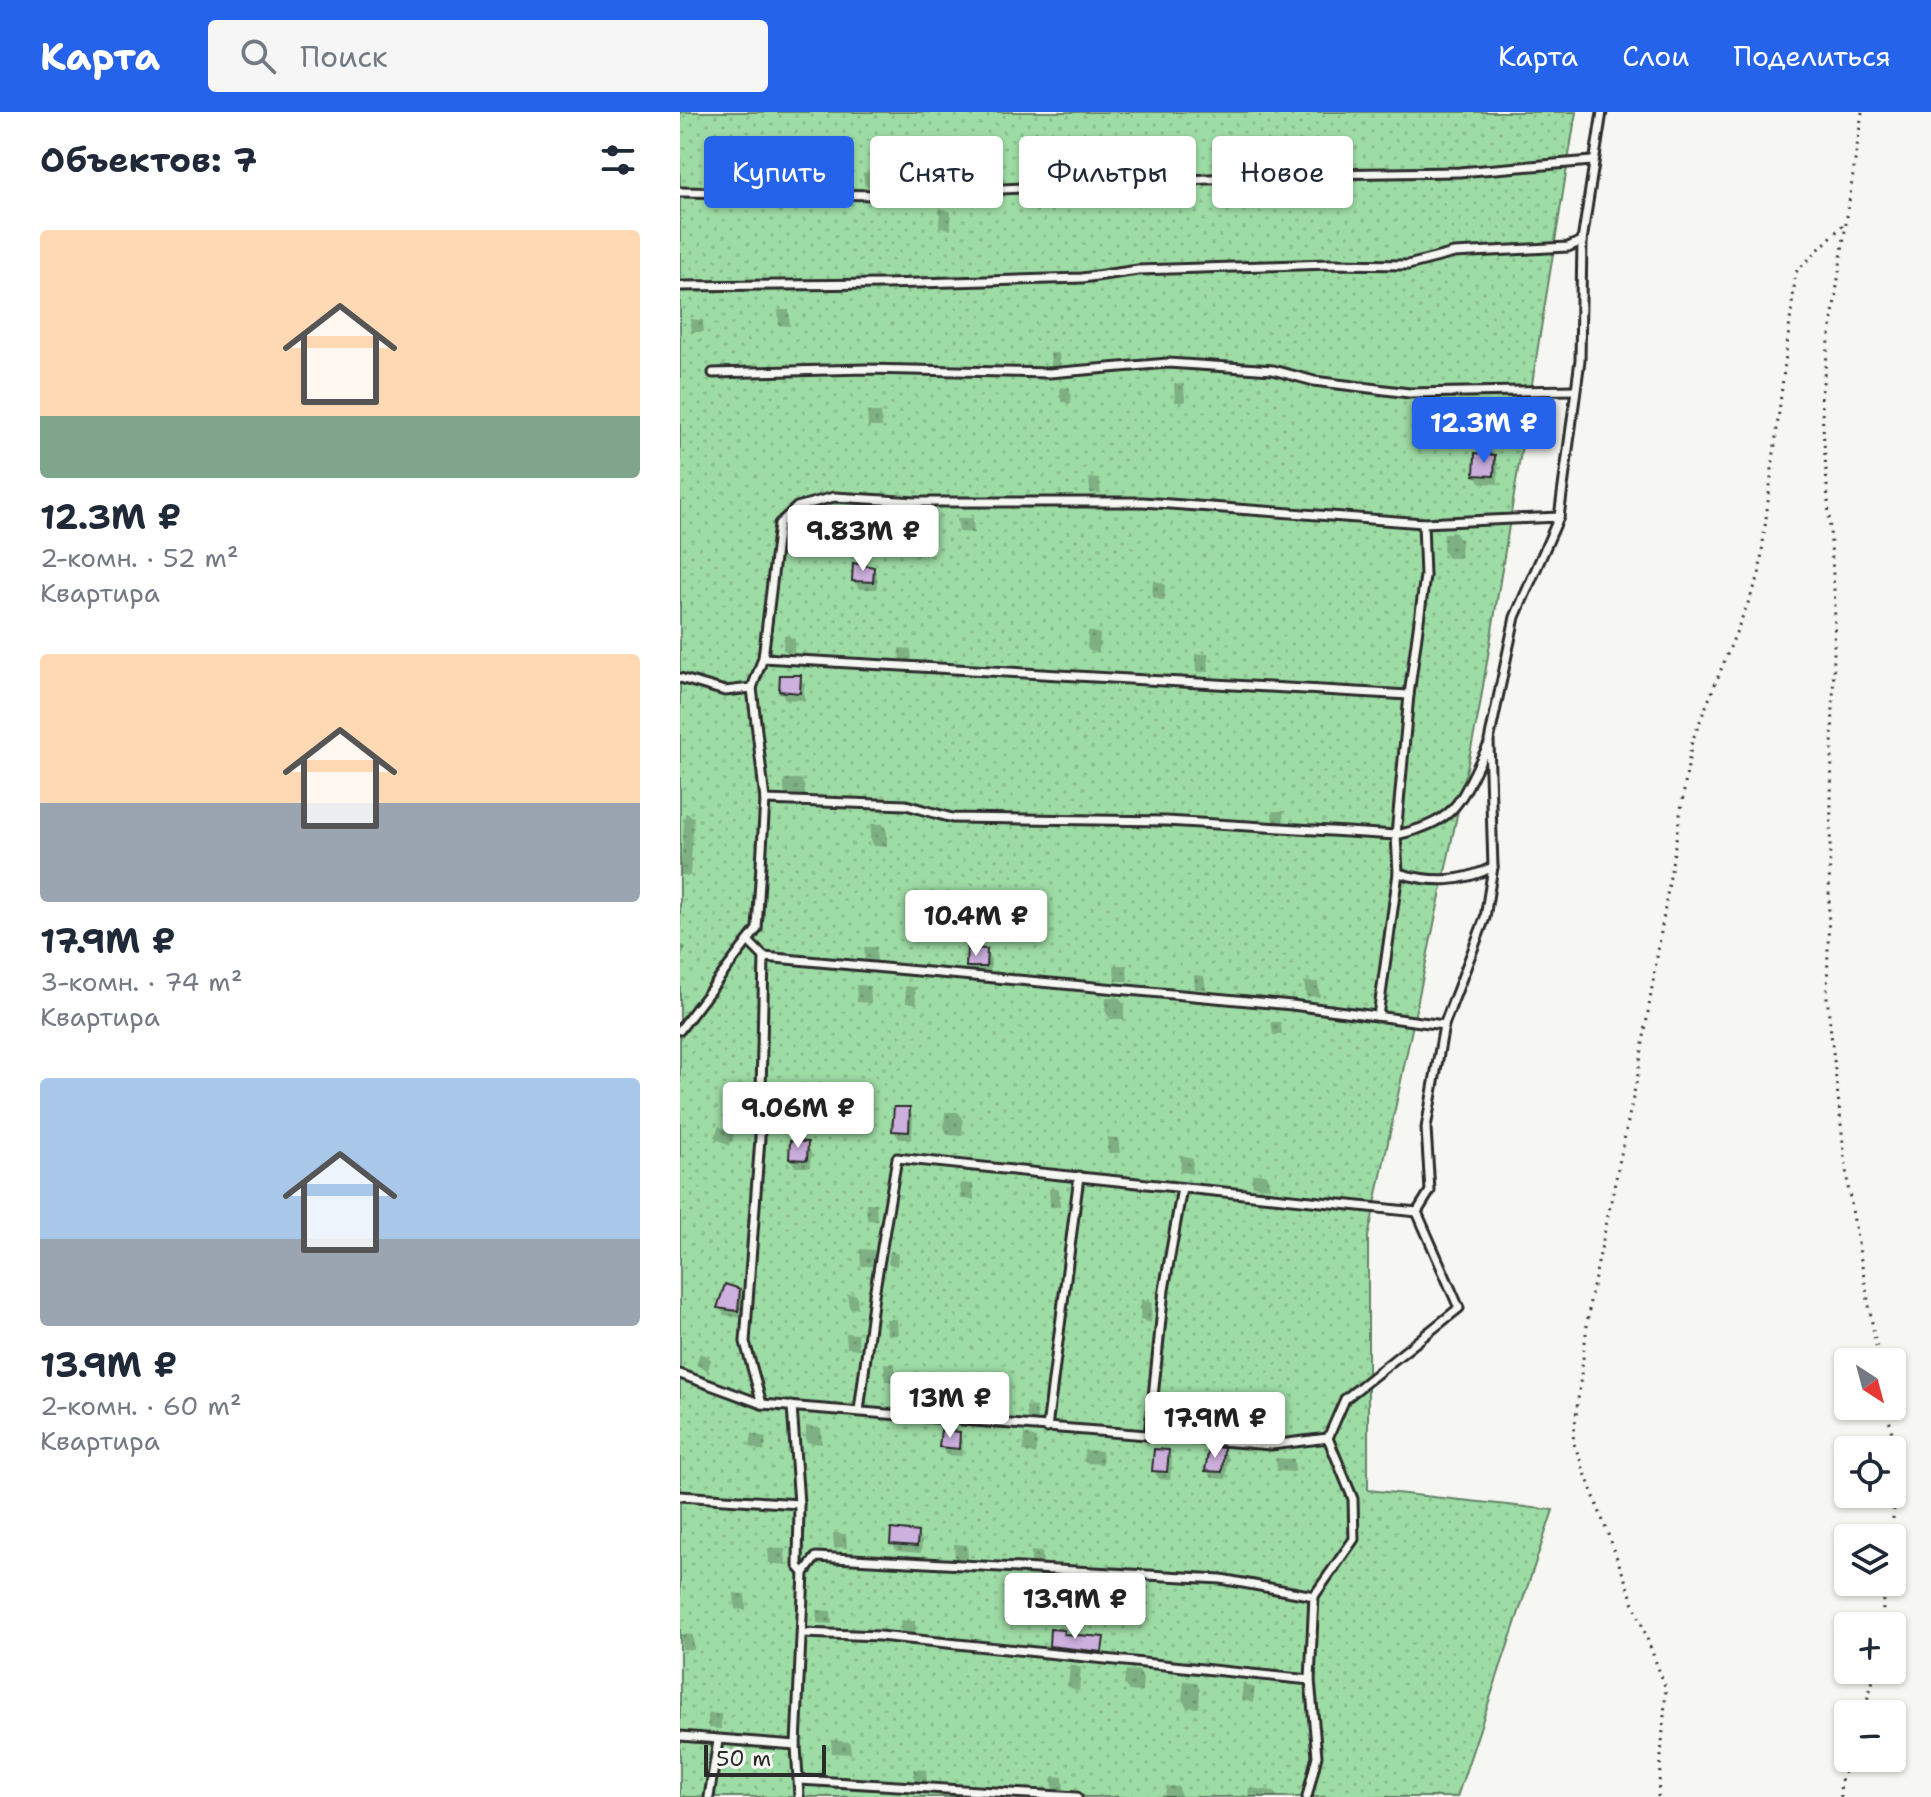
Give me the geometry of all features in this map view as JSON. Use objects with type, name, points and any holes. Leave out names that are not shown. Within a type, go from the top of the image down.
[{"type":"lane","points":[[1417,1212],[1430,1191],[1426,1128],[1444,1025],[1485,918],[1493,867],[1489,744],[1515,617],[1559,517],[1580,360],[1582,241],[1602,112]]},
{"type":"lane","points":[[680,192],[879,195],[1314,174],[1459,172],[1592,161]]},
{"type":"lane","points":[[680,286],[916,283],[1082,278],[1138,270],[1408,265],[1454,253],[1568,247],[1582,241]]},
{"type":"lane","points":[[713,373],[865,369],[1049,373],[1168,363],[1273,370],[1314,381],[1409,393],[1574,390]]},
{"type":"lane","points":[[680,1030],[757,929],[765,800],[752,688],[763,658],[779,524],[797,507],[834,497],[917,502],[1143,502],[1423,523],[1559,517]]},
{"type":"lane","points":[[1378,1016],[1398,873],[1396,835],[1409,695],[1425,576],[1423,523]]},
{"type":"lane","points":[[763,658],[1409,695]]},
{"type":"lane","points":[[680,678],[725,691],[752,688]]},
{"type":"lane","points":[[765,800],[906,805],[952,818],[1166,821],[1396,835],[1430,827],[1451,813],[1489,744]]},
{"type":"lane","points":[[1398,873],[1425,880],[1466,880],[1493,867]]},
{"type":"lane","points":[[748,941],[764,957],[1292,1005],[1444,1025]]},
{"type":"lane","points":[[762,1404],[745,1342],[760,1138],[764,957]]},
{"type":"lane","points":[[859,1411],[897,1158],[1417,1212]]},
{"type":"lane","points":[[1047,1428],[1079,1176]]},
{"type":"lane","points":[[1149,1436],[1164,1290],[1182,1188]]},
{"type":"lane","points":[[1307,1797],[1317,1756],[1310,1680],[1314,1596],[1354,1539],[1353,1499],[1328,1438],[1345,1399],[1459,1308],[1417,1212]]},
{"type":"lane","points":[[680,1374],[762,1404],[1271,1445],[1328,1438]]},
{"type":"lane","points":[[792,1406],[799,1504],[798,1566],[804,1573]]},
{"type":"lane","points":[[680,1496],[799,1504]]},
{"type":"lane","points":[[799,1797],[796,1745],[804,1573],[816,1557],[975,1564],[1144,1578],[1221,1579],[1314,1596]]},
{"type":"lane","points":[[803,1633],[879,1636],[1310,1680]]},
{"type":"lane","points":[[680,1736],[796,1745]]},
{"type":"lane","points":[[709,1797],[718,1741]]},
{"type":"lane","points":[[800,1780],[1077,1797]]},
{"type":"path","points":[[1862,112],[1821,397],[1835,604],[1827,997],[1848,1187],[1877,1348]]},
{"type":"path","points":[[1658,1797],[1666,1689],[1573,1441],[1590,1301],[1638,1074],[1692,741],[1759,576],[1796,272],[1847,221]]},
{"type":"path","points":[[1889,1420],[1898,1468],[1892,1524]]},
{"type":"path","points":[[1841,1797],[1840,1784],[1844,1772]]},
{"type":"green space","points":[[680,112],[1576,112],[1479,711],[1368,1237],[1368,1490],[1553,1510],[1457,1797],[680,1797]]},
{"type":"building","points":[[1475,453],[1495,455],[1494,476],[1474,475]]},
{"type":"building","points":[[853,563],[874,567],[873,582],[852,581]]},
{"type":"building","points":[[780,675],[801,675],[800,693],[779,691]]},
{"type":"building","points":[[967,948],[987,949],[986,967],[966,967]]},
{"type":"building","points":[[846,1100],[862,1101],[861,1122],[845,1121]]},
{"type":"building","points":[[894,1107],[910,1107],[909,1132],[892,1131]]},
{"type":"building","points":[[790,1141],[808,1142],[807,1160],[789,1159]]},
{"type":"building","points":[[725,1284],[740,1289],[738,1311],[717,1308]]},
{"type":"building","points":[[1211,1410],[1228,1411],[1226,1435],[1210,1434]]},
{"type":"building","points":[[941,1430],[960,1432],[959,1449],[939,1447]]},
{"type":"building","points":[[1209,1447],[1224,1448],[1222,1472],[1205,1471]]},
{"type":"building","points":[[1154,1449],[1169,1450],[1167,1472],[1152,1471]]},
{"type":"building","points":[[891,1529],[918,1532],[917,1546],[890,1544]]},
{"type":"building","points":[[1050,1629],[1064,1630],[1064,1634],[1104,1637],[1102,1652],[1049,1646]]}]
